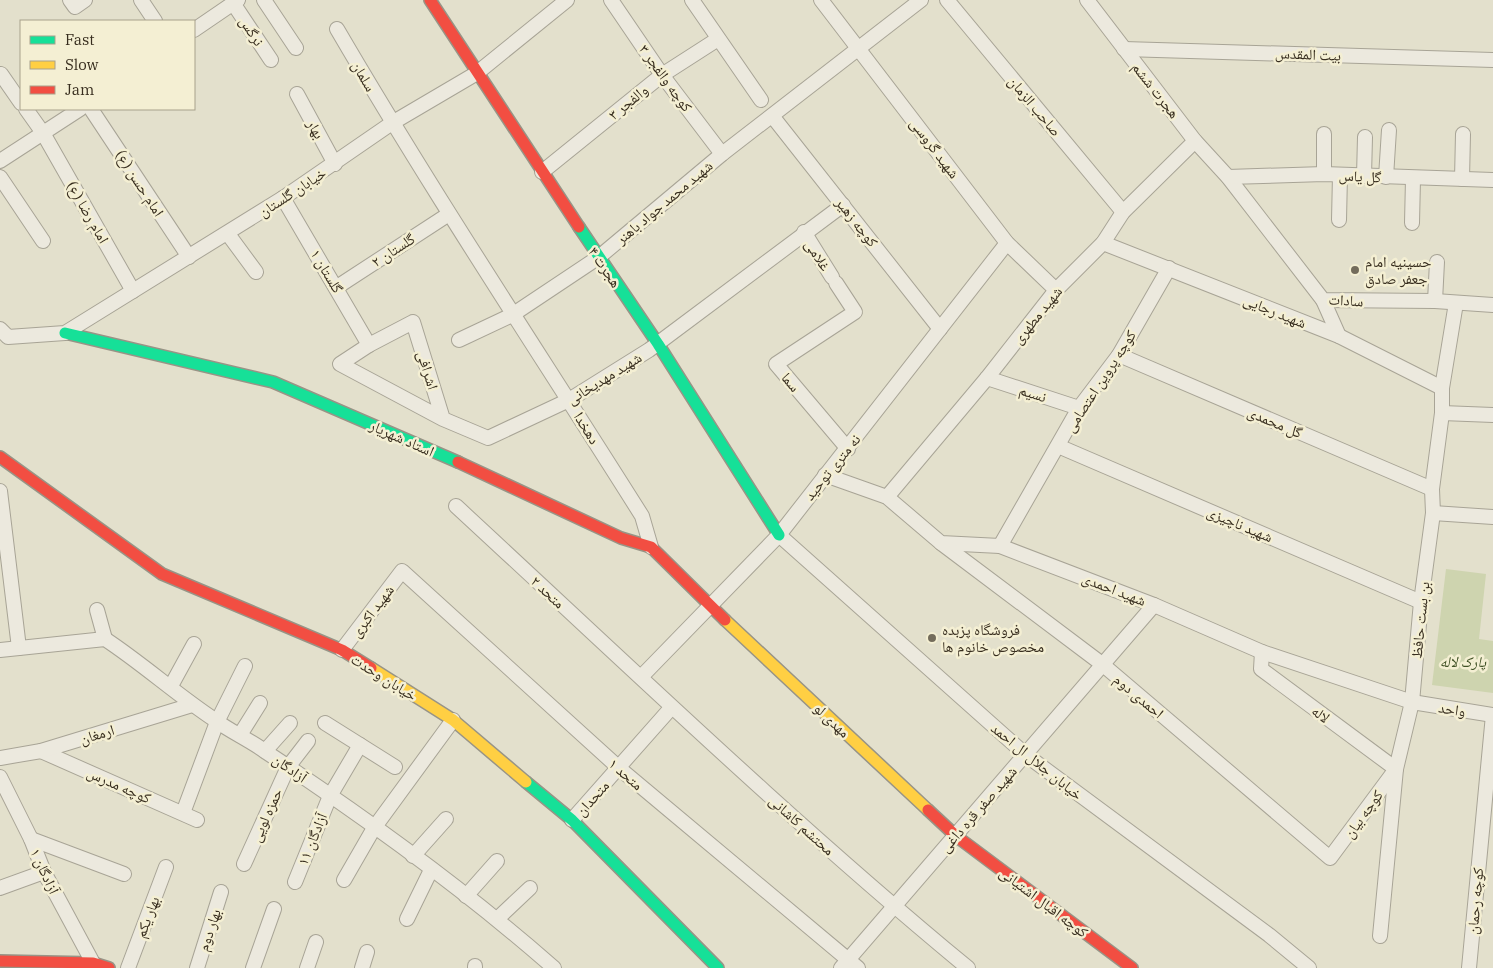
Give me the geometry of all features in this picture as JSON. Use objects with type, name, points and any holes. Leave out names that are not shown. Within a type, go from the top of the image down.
[{"type":"street","points":[[141,0],[154,20]]},
{"type":"street","points":[[264,0],[296,48]]},
{"type":"street","name":"هجرت ۴","points":[[430,0],[542,172],[658,344],[779,535]]},
{"type":"street","name":"خیابان گلستان","points":[[3,336],[65,333],[228,234],[335,164],[392,123],[477,73],[567,0]]},
{"type":"street","name":"کوچه والفجر ۳","points":[[612,0],[662,75],[722,154]]},
{"type":"street","points":[[692,0],[761,100]]},
{"type":"street","name":"شهید گروسی","points":[[821,0],[860,48],[1007,243],[1056,290]]},
{"type":"street","name":"شهید محمد جواد باهنر","points":[[459,340],[512,315],[599,257],[722,154],[921,0]]},
{"type":"street","name":"صاحب الزمان","points":[[947,0],[1123,212]]},
{"type":"street","name":"هجرت ششم","points":[[1087,0],[1195,141],[1228,177]]},
{"type":"street","points":[[195,29],[236,1]]},
{"type":"street","name":"نرگس","points":[[236,1],[271,60]]},
{"type":"street","name":"سلمان","points":[[337,30],[392,123]]},
{"type":"street","name":"والفجر ۳","points":[[542,172],[662,75],[718,39]]},
{"type":"street","name":"بیت المقدس","points":[[1124,49],[1493,60]]},
{"type":"street","points":[[1,74],[20,102]]},
{"type":"street","name":"بهار","points":[[297,94],[335,164]]},
{"type":"street","name":"امام رضا (ع)","points":[[27,110],[43,133],[133,290]]},
{"type":"street","points":[[0,161],[78,110]]},
{"type":"street","name":"امام حسن (ع)","points":[[92,110],[189,257]]},
{"type":"street","name":"کوچه زهیر","points":[[773,116],[940,330]]},
{"type":"street","points":[[392,123],[512,315]]},
{"type":"street","points":[[1386,177],[1389,130]]},
{"type":"street","points":[[1324,134],[1324,174]]},
{"type":"street","points":[[1462,134],[1462,179]]},
{"type":"street","points":[[1364,176],[1365,137]]},
{"type":"street","name":"شهید مطهری","points":[[887,497],[987,378],[1056,290],[1103,243],[1123,212],[1195,141]]},
{"type":"street","name":"گل یاس","points":[[1228,177],[1324,174],[1493,180]]},
{"type":"street","points":[[1339,220],[1340,175]]},
{"type":"street","name":"سادات","points":[[1228,177],[1322,300],[1435,301],[1493,305]]},
{"type":"street","points":[[0,178],[43,241]]},
{"type":"street","points":[[1412,223],[1413,178]]},
{"type":"street","name":"گلستان ۱","points":[[283,198],[337,287],[369,345]]},
{"type":"street","name":"شهید مهدیخانی","points":[[369,345],[340,364],[443,418],[488,438],[569,400],[658,344],[804,232],[843,205]]},
{"type":"street","name":"گلستان ۲","points":[[337,287],[449,214]]},
{"type":"street","name":"غلامی","points":[[804,232],[855,312]]},
{"type":"street","points":[[228,234],[256,272]]},
{"type":"street","name":"نه متری توحید","points":[[641,677],[779,535],[1007,243]]},
{"type":"street","name":"شهید رجایی","points":[[1103,243],[1339,336],[1442,388]]},
{"type":"street","points":[[1435,301],[1437,262]]},
{"type":"street","name":"کوچه پروین اعتصامی","points":[[1000,546],[1078,408],[1119,355],[1169,268]]},
{"type":"street","points":[[1322,300],[1339,336]]},
{"type":"street","name":"بن بست حافظ","points":[[1380,936],[1396,769],[1412,702],[1421,602],[1433,513],[1432,489],[1442,413],[1442,388],[1456,303]]},
{"type":"street","name":"سما","points":[[848,449],[776,364],[855,312]]},
{"type":"street","name":"دهخدا","points":[[512,315],[569,400],[642,516],[651,547]]},
{"type":"street","name":"اشرافی","points":[[369,345],[413,322],[443,418]]},
{"type":"street","name":"استاد شهریار","points":[[65,333],[273,382],[474,469],[621,538],[651,547],[709,605]]},
{"type":"street","name":"گل محمدی","points":[[1119,355],[1432,489]]},
{"type":"street","name":"نسیم","points":[[987,378],[1078,408]]},
{"type":"street","points":[[1442,413],[1493,415]]},
{"type":"street","name":"شهید ناچیزی","points":[[1058,446],[1421,602]]},
{"type":"street","name":"خیابان وحدت","points":[[0,457],[162,574],[342,650],[453,720],[572,820],[718,968]]},
{"type":"street","points":[[825,475],[887,497],[941,543]]},
{"type":"street","points":[[0,491],[19,648]]},
{"type":"street","name":"متحد ۲","points":[[456,506],[641,677]]},
{"type":"street","points":[[1433,513],[1493,517]]},
{"type":"street","name":"خیابان جلال ال احمد","points":[[779,535],[1026,756],[1262,929],[1310,968]]},
{"type":"street","name":"شهید احمدی","points":[[941,543],[1000,546],[1154,605],[1262,652],[1412,702]]},
{"type":"street","name":"احمدی دوم","points":[[941,543],[1102,664],[1330,858]]},
{"type":"street","name":"شهید اکبری","points":[[342,650],[402,572]]},
{"type":"street","name":"متحد ۱","points":[[402,572],[619,768],[844,963],[858,968]]},
{"type":"street","name":"مهدی لو","points":[[709,605],[956,836]]},
{"type":"street","name":"شهید صفر قره داغی","points":[[844,963],[892,906],[1026,756],[1102,664],[1154,605]]},
{"type":"street","points":[[0,650],[105,639],[97,610]]},
{"type":"street","name":"آزادگان","points":[[105,639],[171,686],[217,722],[265,751],[413,856],[497,919],[554,968]]},
{"type":"street","points":[[171,686],[194,644]]},
{"type":"street","name":"لاله","points":[[1262,652],[1261,669],[1396,769]]},
{"type":"street","points":[[183,813],[217,722],[245,666]]},
{"type":"street","name":"محتشم کاشانی","points":[[641,677],[671,708],[892,906],[968,968]]},
{"type":"street","name":"واحد","points":[[1412,702],[1493,715]]},
{"type":"street","name":"ارمغان","points":[[0,758],[41,751],[192,704]]},
{"type":"street","points":[[240,735],[260,704]]},
{"type":"street","name":"متحدان","points":[[572,820],[671,708]]},
{"type":"street","name":"کوچه رحمان","points":[[1469,968],[1493,715]]},
{"type":"street","points":[[344,880],[374,828],[453,720]]},
{"type":"street","points":[[265,751],[290,723]]},
{"type":"street","points":[[325,723],[395,766]]},
{"type":"street","name":"حمزه لویی","points":[[244,864],[288,767],[308,741]]},
{"type":"street","name":"آزادگان ۱۱","points":[[295,882],[330,796],[360,745]]},
{"type":"street","name":"کوچه مدرس","points":[[41,751],[197,820]]},
{"type":"street","name":"کوچه بیان","points":[[1330,858],[1396,769]]},
{"type":"street","name":"آزادگان ۱","points":[[0,778],[31,839],[44,872],[93,963]]},
{"type":"street","points":[[413,856],[446,820]]},
{"type":"street","name":"کوچه اقبال اشتیانی","points":[[956,836],[1132,968]]},
{"type":"street","points":[[31,839],[124,874]]},
{"type":"street","points":[[466,896],[497,861]]},
{"type":"street","name":"بهار یکم","points":[[128,968],[166,867]]},
{"type":"street","points":[[407,919],[431,870]]},
{"type":"street","points":[[0,888],[44,872]]},
{"type":"street","points":[[497,919],[530,888]]},
{"type":"street","name":"بهار دوم","points":[[197,968],[221,892]]},
{"type":"street","points":[[252,968],[274,909]]},
{"type":"street","points":[[307,968],[316,942]]},
{"type":"street","points":[[362,968],[367,952]]},
{"type":"street","points":[[0,961],[93,963],[109,968]]},
{"type":"green space","name":"پارک لاله","points":[[1446,569],[1486,574],[1479,639],[1493,641],[1493,693],[1432,685]]},
{"type":"traffic: fast","points":[[579,227],[658,344],[779,535]]},
{"type":"traffic: fast","points":[[65,333],[273,382],[458,462]]},
{"type":"traffic: fast","points":[[526,782],[572,820],[718,968]]},
{"type":"traffic: slow","points":[[725,620],[928,810]]},
{"type":"traffic: slow","points":[[371,668],[453,720],[526,782]]},
{"type":"traffic: jam","points":[[430,0],[579,227]]},
{"type":"traffic: jam","points":[[0,457],[162,574],[342,650],[371,668]]},
{"type":"traffic: jam","points":[[458,462],[621,538],[651,547],[725,620]]},
{"type":"traffic: jam","points":[[928,810],[956,836],[1132,968]]},
{"type":"traffic: jam","points":[[0,961],[93,963],[109,968]]},
{"type":"place","name":"حسینیه امام جعفر صادق","points":[[1355,270]]},
{"type":"place","name":"فروشگاه پزبده مخصوص خانوم ها","points":[[932,638]]}]
